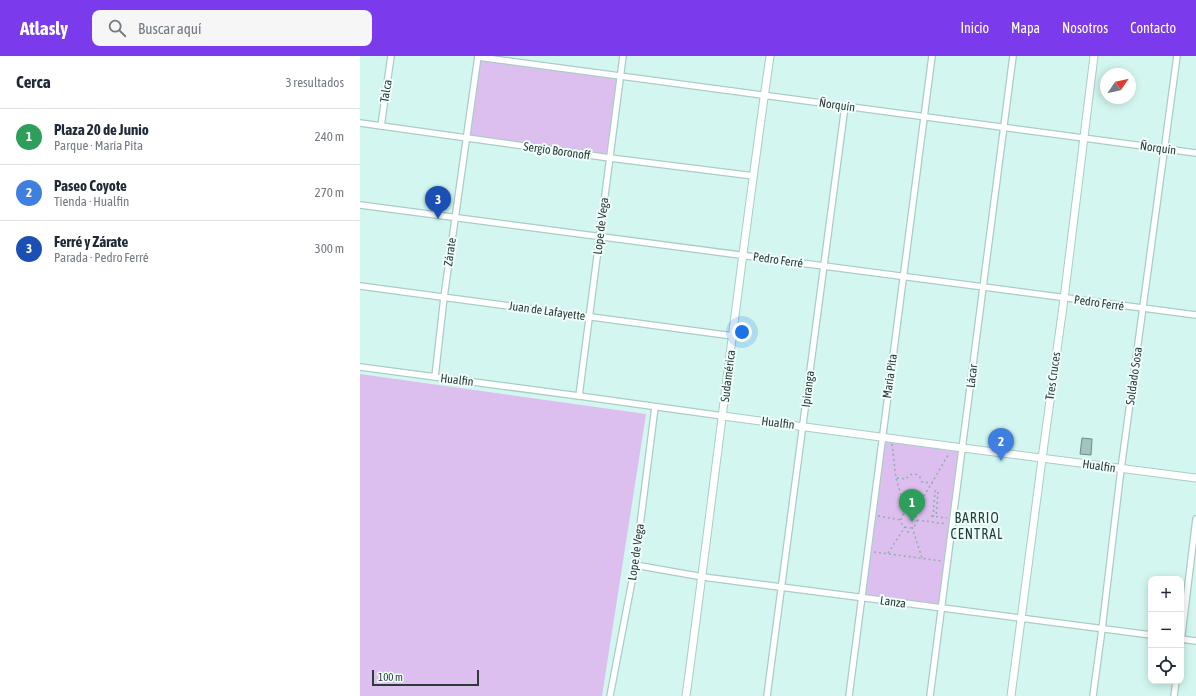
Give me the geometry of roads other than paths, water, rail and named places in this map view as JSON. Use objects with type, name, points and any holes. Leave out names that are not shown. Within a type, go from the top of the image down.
[{"type":"street","name":"Talca","points":[[381,126],[391,56]]},
{"type":"street","name":"Lope de Vega","points":[[579,396],[623,56]]},
{"type":"street","name":"Sudamérica","points":[[686,696],[770,56]]},
{"type":"street","name":"María Pita","points":[[849,696],[932,56]]},
{"type":"street","name":"Lácar","points":[[930,696],[1013,56]]},
{"type":"street","name":"Tres Cruces","points":[[1011,696],[1064,299],[1094,56]]},
{"type":"street","name":"Soldado Sosa","points":[[1093,696],[1121,469],[1176,56]]},
{"type":"street","name":"Ñorquín","points":[[478,57],[1196,153]]},
{"type":"street","name":"Zárate","points":[[434,377],[478,57]]},
{"type":"street","name":"Ipiranga","points":[[767,696],[804,426],[845,106]]},
{"type":"street","name":"Sergio Boronoff","points":[[360,123],[610,158],[754,176]]},
{"type":"street","name":"Pedro Ferré","points":[[360,205],[824,267],[904,276],[1196,316]]},
{"type":"street","name":"Juan de Lafayette","points":[[360,286],[733,336]]},
{"type":"street","name":"Hualfin","points":[[360,367],[804,426],[882,438],[1196,478]]},
{"type":"street","name":"Lope de Vega","points":[[610,696],[635,565],[655,407]]},
{"type":"street","points":[[1184,621],[1194,560],[1196,519]]},
{"type":"street","name":"Lanza","points":[[635,565],[702,577],[1148,635]]},
{"type":"street","points":[[1184,639],[1196,641]]},
{"type":"street","points":[[1174,696],[1176,684]]},
{"type":"place","name":"Ferré y Zárate","points":[[438,219]]},
{"type":"place","name":"Paseo Coyote","points":[[1001,461]]},
{"type":"place","name":"Plaza 20 de Junio","points":[[912,522]]},
{"type":"district","name":"BARRIO CENTRAL","points":[[977,526]]}]
